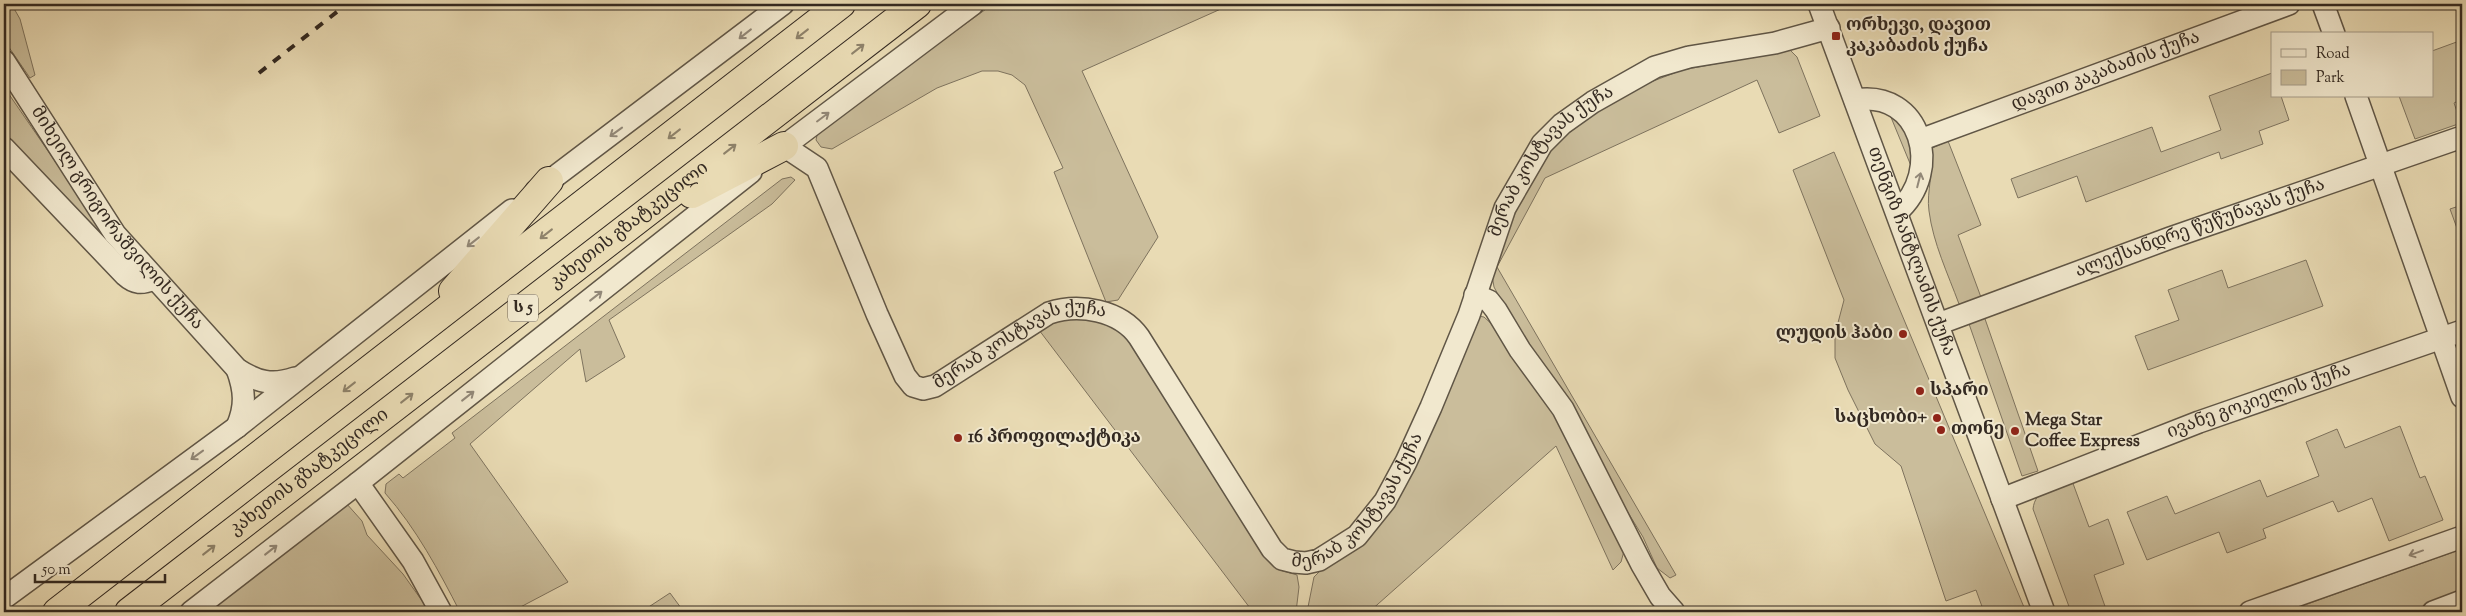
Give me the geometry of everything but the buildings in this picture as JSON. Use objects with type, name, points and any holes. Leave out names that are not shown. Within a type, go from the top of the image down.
[{"type":"highway","name":"ს 5","points":[[57,612],[841,4]]},
{"type":"highway","name":"კახეთის გზატკეცილი","points":[[129,612],[917,4]]},
{"type":"highway","points":[[631,226],[784,146]]},
{"type":"highway","points":[[411,339],[549,181]]},
{"type":"street","points":[[4,598],[237,427],[549,181],[783,4]]},
{"type":"street","name":"კახეთის გზატკეცილი","points":[[191,612],[358,484],[784,146],[973,4]]},
{"type":"street","name":"თენგიზ ჩანტლაძის ქუჩა","points":[[1819,4],[2044,612]]},
{"type":"street","name":"დავით კაკაბაძის ქუჩა","points":[[1920,140],[2290,4]]},
{"type":"street","points":[[2323,4],[2333,32]]},
{"type":"street","name":"მერაბ კოსტავას ქუჩა","points":[[784,146],[817,168],[876,314],[905,376],[913,386],[923,389],[935,386],[1049,313],[1062,308],[1089,309],[1120,319],[1132,327],[1139,337],[1272,549],[1282,559],[1306,563],[1319,560],[1358,536],[1385,501],[1406,462],[1431,407],[1475,295],[1505,208],[1542,144],[1562,124],[1593,102],[1655,67],[1689,57],[1776,43],[1829,28]]},
{"type":"street","name":"მიხეილ გრიგორაშვილის ქუჩა","points":[[4,60],[115,234],[237,369]]},
{"type":"street","points":[[1855,100],[1870,97],[1884,100],[1894,106],[1915,128],[1920,140],[1922,167],[1916,190],[1909,201],[1897,212]]},
{"type":"street","points":[[2357,98],[2380,164],[2452,334],[2462,397]]},
{"type":"street","name":"ალექსანდრე წუწუნავას ქუჩა","points":[[1938,324],[2170,238],[2462,137]]},
{"type":"street","points":[[4,148],[124,275],[133,282],[144,283],[154,279]]},
{"type":"street","points":[[1475,295],[1488,301],[1496,310],[1520,350],[1563,408],[1642,565],[1660,596],[1674,612]]},
{"type":"street","name":"ივანე გოკიელის ქუჩა","points":[[2002,499],[2199,422],[2452,334]]},
{"type":"street","points":[[237,369],[262,382],[284,382],[302,375]]},
{"type":"street","points":[[237,369],[245,397],[242,416],[237,427]]},
{"type":"street","points":[[358,484],[413,561],[441,612]]},
{"type":"street","points":[[2250,612],[2462,537]]},
{"type":"street","points":[[2433,612],[2462,601]]},
{"type":"green space","points":[[4,4],[12,5],[20,19],[35,75],[30,78],[4,40]]},
{"type":"green space","points":[[993,4],[1232,4],[1082,71],[1158,237],[1118,300],[1106,302],[1054,172],[1063,168],[1025,85],[1012,75],[998,71],[982,71],[937,88],[832,149],[821,147],[816,140],[818,131]]},
{"type":"green space","points":[[2462,40],[2462,99],[2454,103],[2461,123],[2415,139],[2400,98],[2434,98],[2434,50]]},
{"type":"green space","points":[[1790,50],[1797,57],[1820,116],[1779,133],[1757,80],[1545,178],[1497,267],[1676,575],[1670,578],[1657,568],[1643,537],[1521,338],[1494,287],[1492,275],[1495,255],[1541,160],[1565,136],[1601,108],[1643,85],[1682,70]]},
{"type":"green space","points":[[2271,73],[2271,98],[2282,98],[2289,120],[2259,131],[2263,144],[2221,159],[2219,152],[2086,202],[2077,176],[2018,198],[2011,179],[2152,127],[2161,152],[2221,130],[2209,96]]},
{"type":"green space","points":[[4,87],[127,266],[4,139]]},
{"type":"green space","points":[[1888,110],[1911,132],[1916,178]]},
{"type":"green space","points":[[1948,141],[1981,225],[1958,235],[1982,300],[1959,304],[1937,247],[1928,203],[1932,165],[1930,149]]},
{"type":"green space","points":[[1834,152],[2026,612],[1984,612],[1976,590],[1946,601],[1901,466],[1875,444],[1848,390],[1835,358],[1835,334],[1844,300],[1793,170]]},
{"type":"green space","points":[[791,177],[795,180],[772,204],[609,320],[625,357],[586,382],[580,349],[470,444],[568,582],[511,612],[460,612],[417,535],[385,493],[386,484],[399,474],[403,478],[455,438],[452,433],[782,179]]},
{"type":"green space","points":[[2462,205],[2462,242],[2450,209]]},
{"type":"green space","points":[[2306,260],[2323,306],[2148,370],[2135,336],[2179,320],[2168,290],[2222,270],[2228,288]]},
{"type":"green space","points":[[1478,316],[1484,317],[1496,328],[1553,411],[1624,551],[1621,562],[1613,570],[1556,446],[1369,612],[1307,612],[1314,577],[1323,568],[1360,542]]},
{"type":"green space","points":[[1984,316],[2038,471],[2022,476],[1968,321]]},
{"type":"green space","points":[[1076,318],[1105,323],[1124,333],[1269,558],[1280,570],[1297,575],[1299,587],[1296,612],[1253,612],[1039,330],[1056,322]]},
{"type":"green space","points":[[2400,426],[2420,478],[2425,476],[2443,520],[2389,541],[2372,498],[2338,512],[2333,501],[2263,529],[2266,538],[2227,553],[2219,532],[2147,560],[2127,512],[2167,496],[2175,514],[2260,480],[2267,497],[2319,476],[2306,442],[2337,429],[2345,448]]},
{"type":"green space","points":[[2071,478],[2089,527],[2108,519],[2124,564],[2094,575],[2107,612],[2071,612],[2033,509],[2035,502],[2042,492]]},
{"type":"green space","points":[[346,503],[362,521],[367,535],[403,574],[430,612],[205,612]]},
{"type":"green space","points":[[2462,549],[2462,595],[2413,612],[2285,612]]},
{"type":"green space","points":[[670,593],[684,612],[641,612]]},
{"type":"railway","points":[[259,73],[347,4]]},
{"type":"place","name":"ორხევი, დავით კაკაბაძის ქუჩა","points":[[1836,36]]},
{"type":"place","name":"ლუდის ჰაბი","points":[[1903,334]]},
{"type":"place","name":"სპარი","points":[[1920,391]]},
{"type":"place","name":"საცხობი+","points":[[1937,418]]},
{"type":"place","name":"თონე","points":[[1941,430]]},
{"type":"place","name":"Mega Star Coffee Express","points":[[2015,431]]},
{"type":"place","name":"16 პროფილაქტიკა","points":[[958,438]]}]
